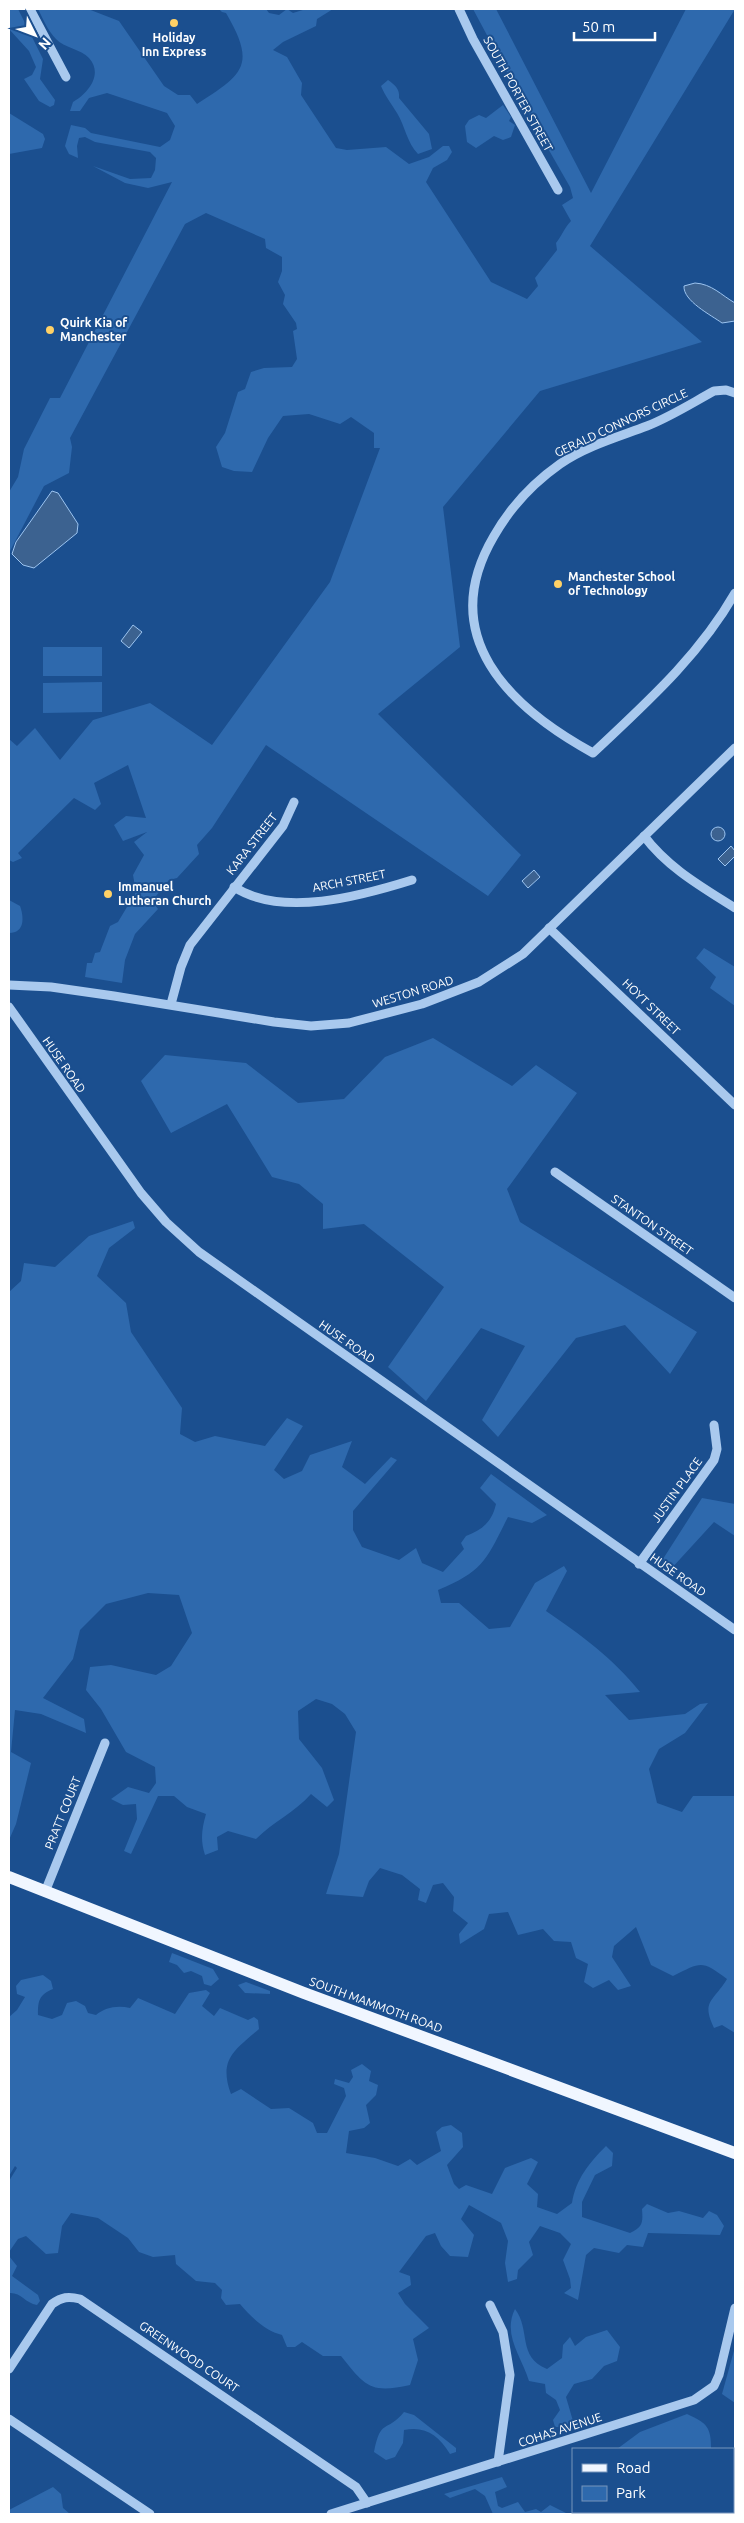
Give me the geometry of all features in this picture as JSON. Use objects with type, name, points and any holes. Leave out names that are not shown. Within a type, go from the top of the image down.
[{"type":"main road","name":"SOUTH MAMMOTH ROAD","points":[[9,1877],[310,1995],[735,2153]]},
{"type":"street","points":[[30,9],[66,77]]},
{"type":"street","name":"SOUTH PORTER STREET","points":[[459,9],[478,48],[558,190]]},
{"type":"street","name":"GERALD CONNORS CIRCLE","points":[[735,393],[726,390],[714,391],[682,410],[613,438],[562,463],[547,474],[516,505],[500,526],[481,563],[472,593],[473,624],[476,636],[492,666],[535,716],[565,737],[593,752],[679,671],[712,629],[735,593]]},
{"type":"street","name":"WESTON ROAD","points":[[9,985],[51,987],[171,1004],[274,1022],[311,1026],[348,1023],[422,1004],[479,982],[523,954],[735,748]]},
{"type":"street","name":"KARA STREET","points":[[171,1004],[180,967],[190,945],[288,819],[294,802]]},
{"type":"street","points":[[644,836],[656,852],[679,872],[735,908]]},
{"type":"street","name":"ARCH STREET","points":[[234,887],[252,898],[261,900],[307,902],[364,893],[412,880]]},
{"type":"street","name":"HOYT STREET","points":[[549,928],[735,1105]]},
{"type":"street","name":"HUSE ROAD","points":[[9,1007],[154,1209],[199,1252],[735,1630]]},
{"type":"street","name":"STANTON STREET","points":[[555,1172],[735,1298]]},
{"type":"street","name":"JUSTIN PLACE","points":[[640,1564],[714,1460],[717,1449],[714,1425]]},
{"type":"street","name":"PRATT COURT","points":[[45,1892],[105,1743]]},
{"type":"street","name":"GREENWOOD COURT","points":[[9,2369],[52,2304],[60,2298],[70,2296],[80,2299],[356,2487],[367,2503]]},
{"type":"street","points":[[490,2304],[503,2332],[510,2375],[498,2462]]},
{"type":"street","name":"COHAS AVENUE","points":[[331,2514],[682,2404],[705,2394],[714,2386],[719,2375],[735,2308]]},
{"type":"street","points":[[9,2419],[150,2514]]},
{"type":"green space","points":[[9,9],[18,9],[43,59],[40,79],[55,100],[54,105],[50,107],[39,101],[24,79],[32,75],[36,67],[29,51],[9,29]]},
{"type":"green space","points":[[38,9],[88,9],[119,21],[164,86],[178,95],[190,95],[197,104],[235,76],[243,57],[236,31],[226,13],[219,9],[266,9],[269,13],[279,15],[287,9],[293,13],[306,9],[333,9],[317,19],[316,26],[283,42],[273,50],[287,57],[302,83],[301,95],[336,148],[347,150],[386,147],[409,164],[429,157],[443,146],[449,146],[452,152],[447,160],[433,168],[426,182],[491,282],[527,299],[538,286],[535,278],[557,250],[556,243],[571,221],[562,205],[573,198],[570,187],[473,9],[496,9],[591,193],[686,9],[735,9],[590,246],[702,342],[540,391],[443,507],[460,647],[378,714],[521,855],[488,896],[266,745],[212,828],[197,845],[199,854],[177,878],[169,880],[152,901],[158,909],[135,934],[125,960],[122,983],[85,977],[87,963],[92,963],[95,953],[100,952],[110,926],[118,922],[136,892],[133,875],[144,855],[134,842],[147,832],[123,841],[114,825],[126,816],[146,818],[128,765],[94,783],[101,804],[95,810],[74,798],[18,853],[22,858],[13,862],[9,860],[9,739],[17,746],[35,728],[60,760],[93,720],[150,703],[212,745],[330,582],[380,448],[374,448],[374,433],[351,417],[340,424],[309,414],[283,416],[268,438],[252,472],[234,471],[222,467],[216,447],[225,433],[238,392],[245,389],[251,372],[264,368],[292,367],[297,359],[293,331],[297,329],[296,323],[283,304],[285,295],[278,282],[282,271],[282,257],[266,248],[265,239],[206,213],[185,224],[70,438],[72,447],[69,473],[44,486],[9,553],[9,492],[18,477],[24,449],[50,398],[60,398],[172,182],[148,188],[125,183],[93,166],[130,179],[151,178],[155,170],[156,158],[150,152],[95,142],[85,137],[79,138],[77,146],[78,158],[69,154],[65,146],[71,125],[85,128],[91,133],[160,147],[170,140],[175,126],[167,113],[107,93],[89,98],[80,111],[70,111],[73,102],[84,94],[92,83],[95,71],[93,64],[82,52],[56,39],[48,29]]},
{"type":"green space","points":[[388,80],[399,92],[399,98],[429,134],[432,149],[418,154],[414,150],[400,118],[381,86]]},
{"type":"green space","points":[[503,105],[511,117],[509,121],[515,125],[511,137],[503,140],[494,136],[476,148],[467,142],[465,126],[469,120],[479,115],[486,118]]},
{"type":"green space","points":[[9,113],[43,134],[45,139],[42,148],[9,154]]},
{"type":"green space","points":[[43,647],[102,647],[102,676],[43,676]]},
{"type":"green space","points":[[102,682],[102,712],[43,713],[43,683]]},
{"type":"green space","points":[[9,900],[20,906],[22,924],[18,930],[9,933]]},
{"type":"green space","points":[[704,948],[735,967],[735,1006],[710,988],[716,977],[696,958]]},
{"type":"green space","points":[[433,1038],[512,1086],[536,1065],[577,1093],[507,1189],[520,1222],[697,1332],[670,1374],[625,1325],[576,1338],[498,1437],[482,1420],[525,1346],[481,1328],[426,1401],[388,1367],[444,1287],[364,1224],[323,1229],[323,1204],[299,1184],[272,1177],[227,1104],[171,1133],[141,1081],[165,1055],[246,1063],[298,1103],[344,1099],[385,1057]]},
{"type":"green space","points":[[133,1221],[135,1228],[109,1248],[97,1276],[126,1303],[131,1332],[182,1408],[180,1434],[195,1442],[215,1436],[265,1446],[287,1418],[303,1426],[274,1470],[284,1479],[302,1471],[310,1455],[352,1441],[342,1467],[365,1484],[391,1457],[397,1460],[353,1511],[353,1530],[362,1547],[399,1560],[416,1548],[422,1563],[443,1572],[464,1549],[461,1543],[466,1536],[486,1525],[492,1516],[496,1504],[480,1488],[491,1474],[547,1515],[532,1523],[508,1517],[488,1554],[475,1570],[438,1590],[441,1603],[459,1603],[489,1629],[510,1627],[535,1583],[564,1566],[567,1571],[546,1611],[608,1658],[640,1692],[605,1695],[629,1720],[685,1714],[700,1704],[708,1703],[685,1733],[659,1749],[649,1769],[657,1803],[682,1812],[693,1796],[734,1796],[735,1778],[735,2033],[722,2025],[714,2028],[710,2019],[710,2002],[727,1979],[712,1969],[701,1965],[673,1976],[651,1965],[636,1927],[614,1946],[612,1957],[631,1986],[618,1990],[609,1980],[593,1988],[584,1982],[588,1964],[576,1958],[571,1942],[554,1941],[543,1929],[518,1935],[508,1912],[489,1914],[484,1929],[460,1944],[459,1934],[468,1923],[453,1911],[454,1897],[443,1883],[433,1885],[426,1903],[418,1900],[420,1889],[402,1875],[380,1868],[369,1881],[363,1897],[326,1894],[339,1854],[356,1732],[345,1714],[332,1704],[316,1699],[298,1711],[299,1739],[322,1768],[334,1800],[327,1807],[311,1794],[256,1839],[228,1831],[217,1837],[218,1850],[205,1855],[202,1834],[206,1814],[187,1807],[174,1796],[158,1796],[131,1854],[124,1851],[137,1819],[136,1804],[123,1805],[111,1799],[128,1787],[149,1793],[156,1783],[155,1767],[126,1752],[101,1709],[86,1690],[90,1667],[111,1665],[156,1675],[171,1666],[192,1633],[179,1595],[148,1593],[106,1604],[80,1630],[73,1659],[43,1698],[84,1719],[86,1733],[41,1714],[15,1710],[11,1752],[31,1763],[16,1824],[9,1840],[9,1292],[21,1281],[24,1263],[55,1267],[89,1236]]},
{"type":"green space","points":[[702,1498],[735,1504],[735,1536],[714,1522],[670,1570],[663,1559]]},
{"type":"green space","points":[[172,1953],[213,1969],[219,1979],[211,1986],[204,1984],[202,1976],[191,1971],[184,1973],[177,1965],[169,1962]]},
{"type":"green space","points":[[43,1975],[51,1981],[53,1989],[45,1993],[40,1999],[38,2015],[52,2019],[62,2015],[67,2003],[76,2001],[85,2006],[88,2013],[96,2015],[112,2007],[130,2008],[138,1998],[175,2014],[189,1993],[206,1990],[210,1993],[202,2006],[214,2016],[220,2008],[248,2020],[254,2017],[258,2020],[259,2029],[236,2050],[228,2064],[227,2082],[231,2094],[241,2089],[271,2109],[289,2108],[313,2123],[317,2133],[327,2133],[346,2096],[344,2088],[334,2084],[335,2079],[349,2083],[353,2077],[351,2070],[362,2064],[371,2071],[369,2081],[378,2085],[376,2095],[366,2105],[370,2123],[364,2128],[349,2131],[346,2153],[375,2158],[398,2166],[410,2159],[417,2165],[441,2151],[436,2132],[442,2127],[451,2125],[462,2133],[463,2147],[447,2165],[454,2184],[459,2189],[466,2185],[492,2194],[505,2168],[531,2158],[538,2162],[527,2184],[538,2194],[537,2207],[557,2214],[572,2203],[584,2172],[606,2146],[613,2153],[612,2166],[595,2175],[582,2202],[582,2217],[630,2233],[640,2226],[642,2209],[647,2204],[668,2213],[679,2211],[703,2218],[709,2211],[717,2215],[724,2226],[720,2235],[648,2233],[643,2247],[627,2245],[619,2253],[594,2248],[586,2255],[578,2300],[564,2293],[571,2288],[570,2279],[563,2260],[571,2244],[560,2233],[540,2226],[529,2242],[533,2255],[518,2270],[517,2279],[508,2282],[505,2263],[508,2241],[501,2223],[469,2205],[461,2219],[474,2235],[468,2257],[450,2256],[441,2246],[435,2233],[426,2236],[399,2272],[410,2276],[411,2285],[398,2293],[405,2304],[429,2328],[413,2339],[418,2360],[410,2385],[397,2388],[377,2388],[363,2381],[341,2356],[323,2356],[302,2342],[295,2347],[287,2347],[282,2335],[264,2327],[240,2304],[226,2305],[221,2298],[222,2290],[215,2283],[196,2281],[176,2264],[175,2255],[153,2257],[139,2252],[128,2238],[98,2218],[71,2213],[62,2226],[58,2253],[46,2254],[26,2236],[18,2239],[9,2252],[9,2181],[17,2168],[15,2166],[9,2176],[9,2017],[17,2010],[25,1997],[17,1994],[16,1986],[21,1980]]},
{"type":"green space","points":[[246,1982],[270,1991],[270,1994],[245,1993],[238,1985]]},
{"type":"green space","points":[[9,2256],[17,2266],[12,2276],[38,2295],[40,2301],[37,2305],[17,2294],[9,2293]]},
{"type":"green space","points":[[515,2309],[520,2317],[528,2350],[532,2358],[547,2369],[562,2358],[563,2345],[570,2337],[575,2346],[586,2337],[607,2330],[620,2347],[617,2361],[604,2366],[592,2379],[574,2384],[566,2397],[573,2421],[569,2427],[555,2427],[553,2420],[560,2410],[556,2400],[546,2393],[545,2384],[529,2381],[512,2337],[511,2328]]},
{"type":"green space","points":[[735,2347],[735,2403],[722,2394]]},
{"type":"green space","points":[[404,2412],[414,2415],[456,2448],[456,2452],[450,2454],[431,2433],[412,2429],[404,2430],[403,2443],[395,2457],[386,2460],[374,2452],[382,2430],[398,2419]]},
{"type":"green space","points":[[687,2414],[703,2423],[709,2431],[711,2448],[618,2448],[640,2432]]},
{"type":"green space","points":[[502,2477],[507,2487],[495,2492],[498,2506],[502,2508],[518,2502],[525,2512],[536,2509],[541,2512],[550,2505],[568,2514],[493,2514],[485,2496],[475,2489],[450,2498],[444,2494]]},
{"type":"green space","points":[[53,2487],[61,2494],[63,2508],[70,2514],[9,2514],[9,2510]]},
{"type":"green space","points":[[580,2513],[709,2513],[709,2514],[578,2514]]},
{"type":"shaded area","points":[[695,283],[711,288],[735,303],[735,321],[722,323],[693,302],[685,292],[684,286]]},
{"type":"shaded area","points":[[52,491],[58,493],[78,524],[77,533],[34,568],[23,565],[12,554],[16,542]]},
{"type":"shaded area","points":[[133,625],[142,632],[129,648],[121,641]]},
{"type":"shaded area","points":[[718,827],[723,829],[725,834],[723,839],[718,841],[713,839],[711,834],[713,829]]},
{"type":"shaded area","points":[[731,846],[735,851],[735,856],[725,866],[718,859]]},
{"type":"shaded area","points":[[534,870],[540,877],[528,888],[522,881]]},
{"type":"place","name":"Holiday Inn Express","points":[[174,23]]},
{"type":"place","name":"Quirk Kia of Manchester","points":[[50,330]]},
{"type":"place","name":"Manchester School of Technology","points":[[558,584]]},
{"type":"place","name":"Immanuel Lutheran Church","points":[[108,894]]}]
